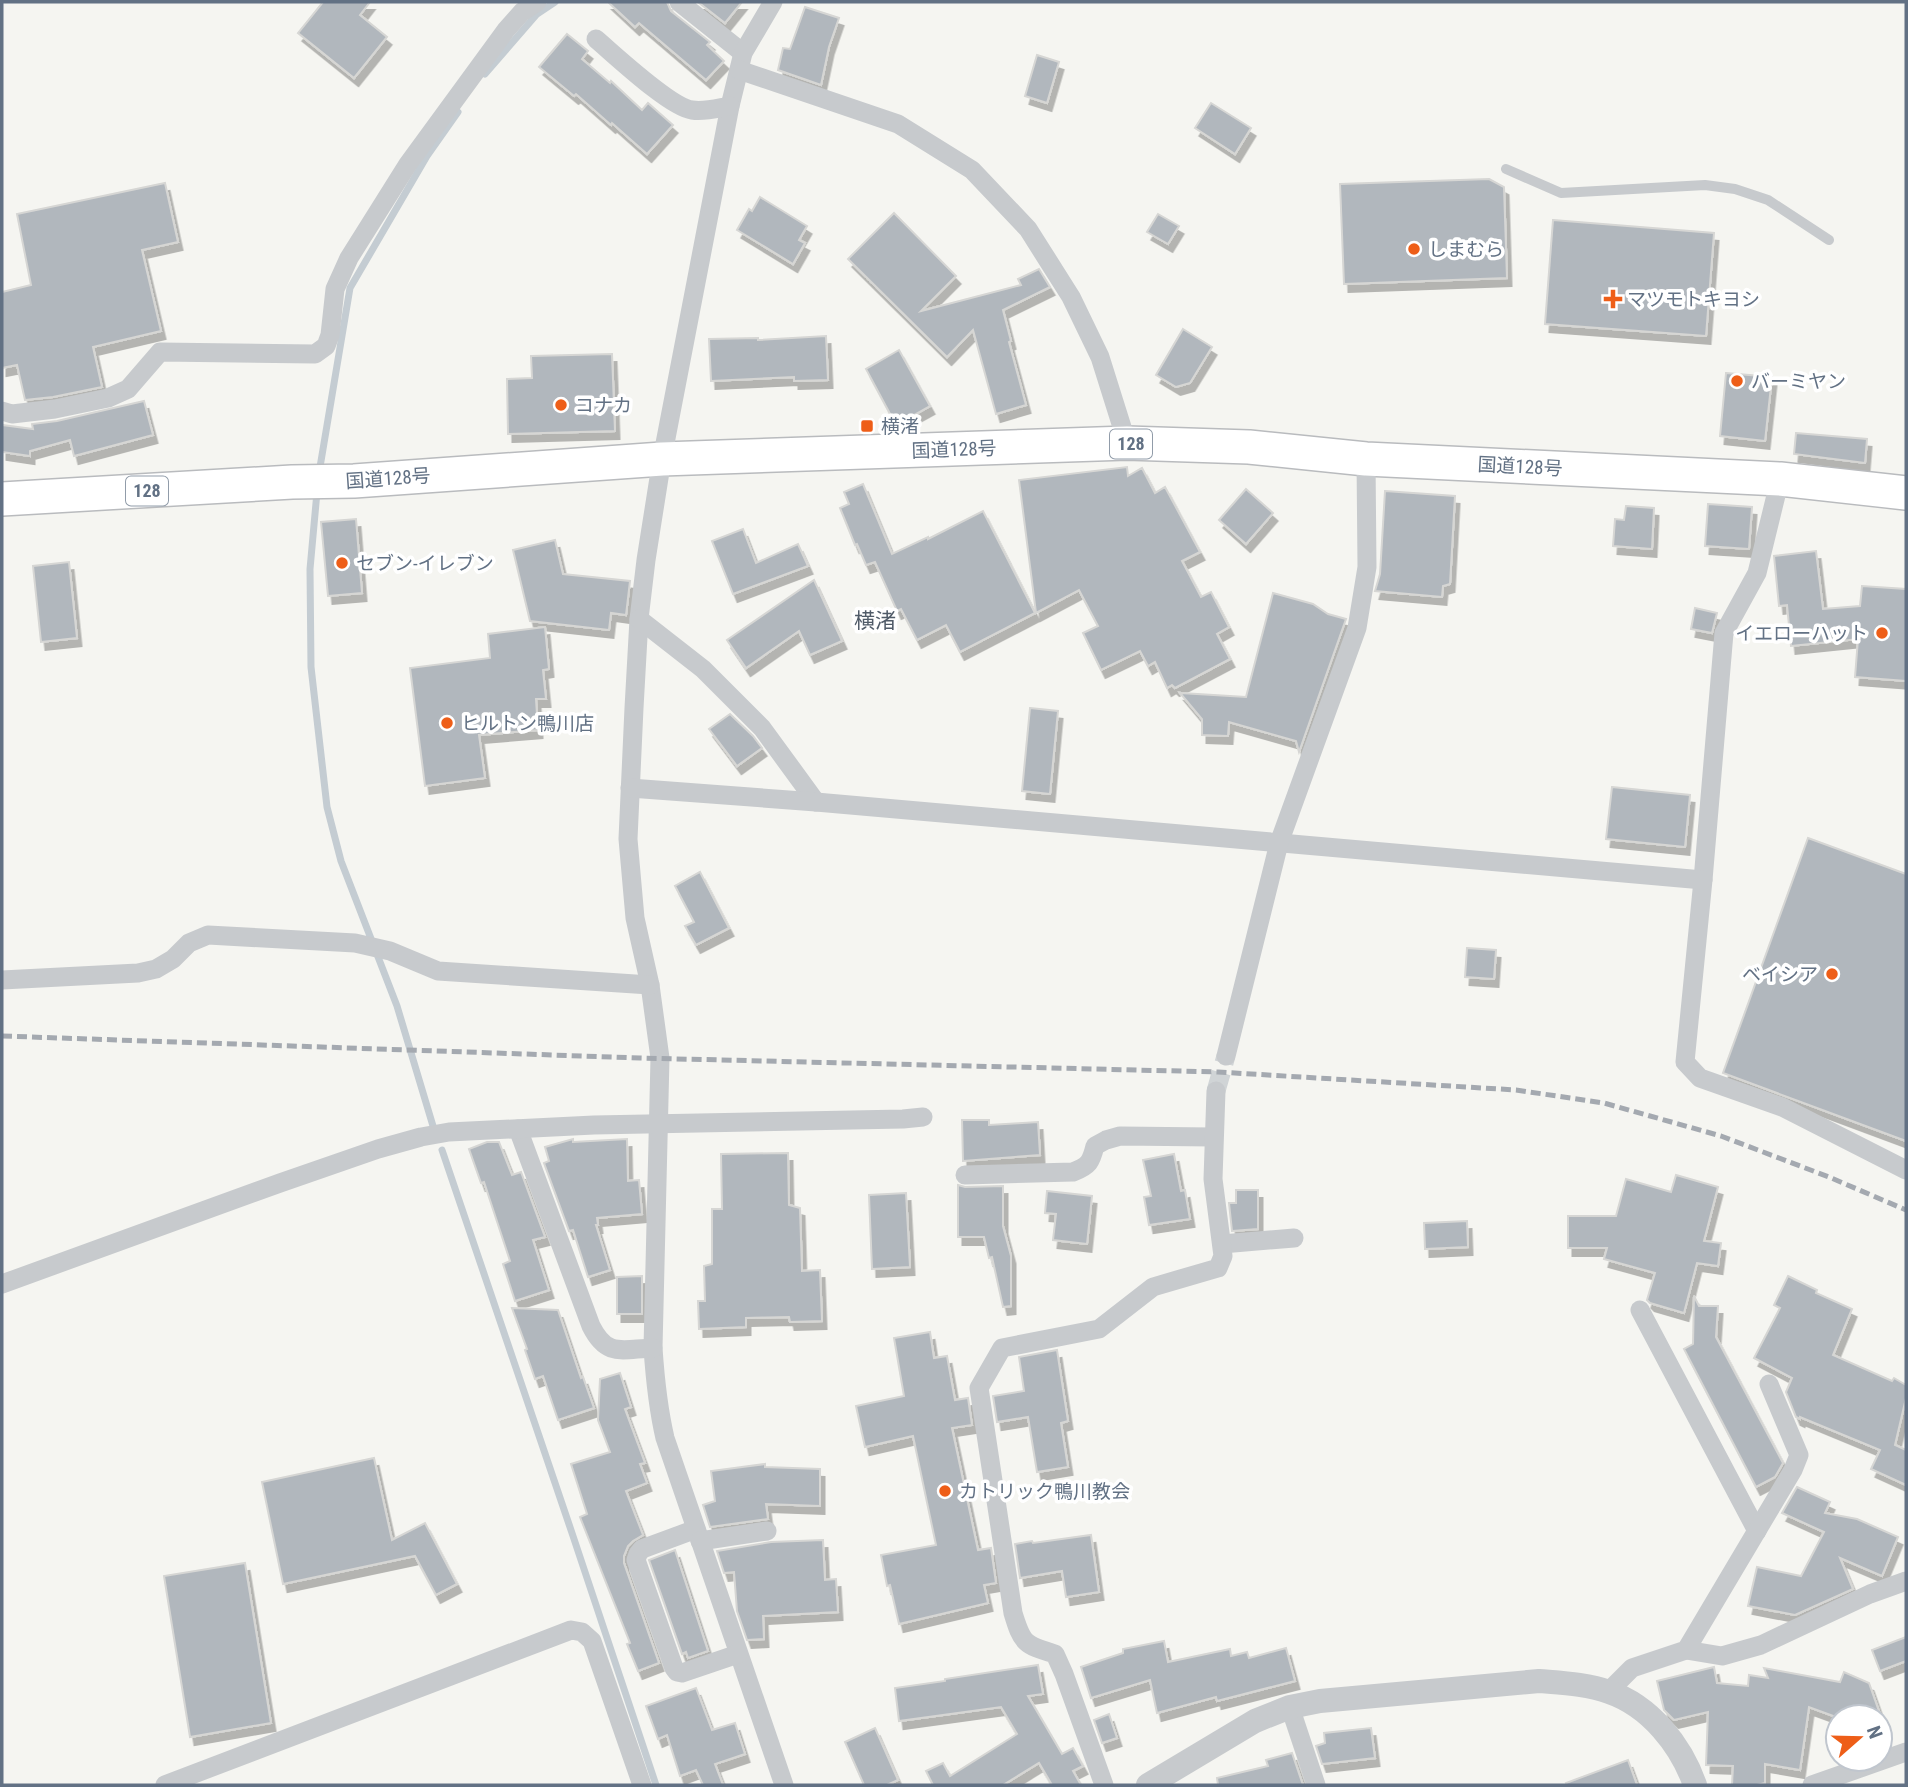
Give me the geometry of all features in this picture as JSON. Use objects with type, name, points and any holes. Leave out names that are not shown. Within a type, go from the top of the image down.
[{"type":"highway","name":"国道128号","points":[[2,499],[292,482],[354,481],[662,459],[1127,443],[1249,447],[1366,459],[1780,479],[1906,493]]},
{"type":"street","points":[[2,411],[23,413],[108,398],[128,389],[160,352],[315,354],[326,346],[330,335],[335,289],[349,258],[408,164],[506,30],[522,12],[537,2]]},
{"type":"street","points":[[680,2],[741,62],[898,124],[972,170],[1028,229],[1071,297],[1100,357],[1127,443]]},
{"type":"street","points":[[773,2],[741,62],[730,106],[662,459],[639,619],[628,839],[635,918],[650,985],[660,1058],[653,1348],[656,1389],[665,1438],[784,1785]]},
{"type":"street","points":[[596,39],[675,104],[692,110],[730,106]]},
{"type":"street","points":[[1226,1056],[1279,843],[1357,628],[1367,567],[1366,459]]},
{"type":"street","points":[[1780,479],[1757,573],[1724,633],[1685,1062],[1700,1078],[1782,1107],[1906,1170]]},
{"type":"street","points":[[639,619],[703,669],[762,728],[816,802]]},
{"type":"street","points":[[630,788],[1703,880]]},
{"type":"street","points":[[2,979],[138,973],[156,969],[189,943],[208,935],[355,943],[390,951],[438,971],[650,985]]},
{"type":"street","points":[[1104,1785],[1055,1654],[1033,1648],[1019,1635],[1013,1613],[979,1388],[1002,1348],[1099,1329],[1153,1287],[1218,1268],[1223,1256],[1213,1179],[1216,1091]]},
{"type":"street","points":[[2,1283],[378,1149],[449,1132],[923,1117]]},
{"type":"street","points":[[518,1129],[598,1340],[617,1350],[653,1348]]},
{"type":"street","points":[[965,1175],[1073,1172],[1086,1167],[1095,1146],[1120,1136],[1213,1137]]},
{"type":"street","points":[[1222,1244],[1294,1238]]},
{"type":"street","points":[[1640,1310],[1756,1531]]},
{"type":"street","points":[[1686,1650],[1793,1470],[1798,1455],[1769,1384]]},
{"type":"street","points":[[738,1654],[682,1673],[677,1672],[636,1560],[642,1549],[698,1535],[767,1531]]},
{"type":"street","points":[[1608,1692],[1632,1668],[1686,1650],[1722,1656],[1761,1645],[1870,1594],[1906,1581]]},
{"type":"street","points":[[165,1785],[571,1630],[582,1632],[592,1641],[642,1785]]},
{"type":"street","points":[[1147,1785],[1255,1721],[1290,1707],[1320,1701],[1539,1681],[1608,1692],[1632,1702],[1660,1726],[1676,1747],[1690,1769],[1695,1785]]},
{"type":"street","points":[[1290,1707],[1315,1785]]},
{"type":"street","points":[[1812,1785],[1906,1752]]},
{"type":"lane","points":[[1506,169],[1561,193],[1705,185],[1735,189],[1768,200],[1829,240]]},
{"type":"building","points":[[323,2],[370,2],[360,15],[387,37],[354,78],[298,33]]},
{"type":"building","points":[[608,2],[667,2],[671,11],[710,42],[707,45],[724,61],[706,80],[639,23],[635,27]]},
{"type":"building","points":[[698,2],[742,2],[725,23]]},
{"type":"building","points":[[805,7],[839,18],[829,47],[821,85],[778,70],[783,48],[790,49]]},
{"type":"building","points":[[567,34],[588,51],[582,59],[642,110],[648,103],[673,125],[647,154],[576,94],[574,96],[539,67]]},
{"type":"building","points":[[1037,55],[1059,62],[1047,103],[1025,96]]},
{"type":"building","points":[[1211,103],[1251,128],[1235,154],[1195,128]]},
{"type":"building","points":[[1489,179],[1504,187],[1507,278],[1344,284],[1340,184]]},
{"type":"building","points":[[165,183],[178,242],[142,250],[161,331],[93,347],[102,387],[25,400],[17,365],[2,368],[2,292],[31,285],[17,214]]},
{"type":"building","points":[[760,197],[807,226],[799,240],[805,243],[793,264],[737,230],[749,209],[752,211]]},
{"type":"building","points":[[894,213],[956,276],[921,311],[1021,285],[1018,279],[1039,269],[1050,287],[1003,310],[1026,405],[996,414],[973,330],[947,357],[848,259]]},
{"type":"building","points":[[1158,214],[1179,226],[1168,244],[1147,232]]},
{"type":"building","points":[[1553,220],[1714,233],[1706,336],[1545,324]]},
{"type":"building","points":[[1183,329],[1212,347],[1190,383],[1176,387],[1156,375]]},
{"type":"building","points":[[826,336],[828,380],[794,381],[794,377],[711,381],[709,339],[758,340]]},
{"type":"building","points":[[899,350],[930,406],[896,425],[866,369]]},
{"type":"building","name":"コナカ","points":[[612,354],[615,431],[508,434],[507,379],[532,378],[531,356]]},
{"type":"building","points":[[1726,373],[1772,377],[1765,441],[1720,436]]},
{"type":"building","points":[[144,401],[153,435],[74,456],[70,440],[30,451],[30,456],[2,452],[2,425],[33,429],[32,424]]},
{"type":"building","points":[[1796,433],[1867,439],[1865,463],[1794,454]]},
{"type":"building","points":[[1127,467],[1128,476],[1142,468],[1155,493],[1165,487],[1200,552],[1182,561],[1201,597],[1211,592],[1229,627],[1217,634],[1230,659],[1175,688],[1172,685],[1167,688],[1155,662],[1148,666],[1140,651],[1101,670],[1083,633],[1098,626],[1079,590],[1036,613],[1019,480]]},
{"type":"building","points":[[863,484],[892,554],[983,511],[1035,613],[960,652],[946,625],[917,640],[901,609],[897,611],[875,562],[866,565],[840,508],[849,504],[844,492]]},
{"type":"building","points":[[1246,489],[1273,513],[1246,544],[1219,520]]},
{"type":"building","points":[[1385,491],[1455,496],[1450,584],[1443,586],[1442,597],[1375,591],[1380,574]]},
{"type":"building","points":[[1708,504],[1752,507],[1749,549],[1705,546]]},
{"type":"building","points":[[1626,506],[1654,508],[1652,549],[1613,546],[1615,519],[1624,520]]},
{"type":"building","name":"セブン-イレブン","points":[[356,519],[362,593],[328,596],[321,522]]},
{"type":"building","points":[[743,529],[756,563],[798,544],[808,566],[733,594],[712,541]]},
{"type":"building","points":[[555,540],[563,574],[630,581],[626,615],[611,613],[609,630],[530,621],[513,550]]},
{"type":"building","points":[[1816,551],[1823,609],[1860,606],[1862,586],[1906,589],[1906,681],[1855,677],[1858,639],[1791,646],[1787,605],[1779,606],[1774,556]]},
{"type":"building","points":[[69,562],[77,638],[41,642],[33,566]]},
{"type":"building","points":[[814,580],[842,641],[810,655],[799,631],[746,668],[727,640]]},
{"type":"building","points":[[1273,593],[1313,604],[1328,614],[1346,619],[1299,752],[1296,741],[1229,722],[1228,736],[1202,735],[1202,719],[1180,693],[1246,697]]},
{"type":"building","points":[[1695,608],[1717,613],[1712,633],[1691,629]]},
{"type":"building","points":[[545,627],[549,669],[543,670],[546,699],[536,699],[538,730],[479,735],[485,778],[425,786],[410,668],[490,658],[488,634]]},
{"type":"building","points":[[1030,708],[1058,711],[1050,794],[1022,791]]},
{"type":"building","points":[[730,714],[762,748],[737,766],[709,729]]},
{"type":"building","points":[[1612,787],[1690,795],[1685,847],[1606,839]]},
{"type":"building","name":"ベイシア","points":[[1808,838],[1906,874],[1906,1141],[1723,1073]]},
{"type":"building","points":[[700,872],[729,928],[696,945],[685,926],[694,922],[675,886]]},
{"type":"building","points":[[1467,948],[1496,950],[1494,979],[1465,977]]},
{"type":"building","points":[[962,1120],[989,1120],[989,1125],[1038,1122],[1040,1155],[963,1161]]},
{"type":"building","points":[[573,1139],[573,1142],[627,1139],[628,1181],[639,1180],[642,1214],[597,1218],[596,1225],[610,1270],[588,1277],[573,1230],[569,1231],[544,1163],[549,1161],[545,1147]]},
{"type":"building","points":[[487,1142],[499,1142],[512,1175],[521,1172],[545,1237],[533,1240],[549,1290],[515,1301],[503,1264],[510,1261],[484,1182],[481,1183],[469,1149]]},
{"type":"building","points":[[788,1153],[789,1205],[800,1208],[802,1271],[820,1270],[822,1321],[790,1322],[789,1317],[746,1318],[746,1327],[699,1329],[698,1301],[705,1301],[704,1266],[712,1264],[712,1209],[722,1209],[721,1154]]},
{"type":"building","points":[[1174,1154],[1190,1219],[1149,1225],[1144,1197],[1151,1196],[1143,1160]]},
{"type":"building","points":[[1676,1175],[1718,1187],[1704,1241],[1721,1243],[1718,1266],[1697,1263],[1684,1313],[1647,1300],[1655,1273],[1604,1259],[1607,1248],[1568,1248],[1568,1216],[1616,1216],[1626,1179],[1671,1192]]},
{"type":"building","points":[[958,1185],[1003,1186],[1003,1226],[1011,1256],[1011,1306],[1003,1307],[992,1257],[989,1258],[984,1237],[958,1237]]},
{"type":"building","points":[[1236,1190],[1258,1190],[1258,1229],[1232,1231],[1229,1203],[1236,1203]]},
{"type":"building","points":[[1047,1191],[1092,1196],[1087,1244],[1053,1240],[1056,1214],[1045,1213]]},
{"type":"building","points":[[906,1193],[910,1267],[872,1269],[869,1195]]},
{"type":"building","points":[[1467,1221],[1468,1247],[1425,1249],[1424,1223]]},
{"type":"building","points":[[642,1276],[642,1314],[617,1314],[617,1277]]},
{"type":"building","points":[[1788,1276],[1817,1290],[1816,1293],[1852,1309],[1833,1355],[1906,1385],[1906,1398],[1895,1445],[1906,1450],[1906,1485],[1871,1469],[1880,1450],[1796,1417],[1786,1392],[1792,1378],[1754,1358],[1780,1308],[1774,1305]]},
{"type":"building","points":[[1694,1296],[1699,1306],[1718,1306],[1716,1337],[1783,1463],[1775,1477],[1756,1487],[1684,1349],[1693,1344]]},
{"type":"building","points":[[512,1308],[558,1310],[594,1408],[558,1420],[543,1376],[535,1379]]},
{"type":"building","points":[[930,1332],[934,1358],[947,1356],[955,1400],[968,1398],[972,1425],[952,1428],[978,1550],[991,1548],[996,1583],[984,1585],[988,1603],[899,1624],[881,1555],[936,1545],[913,1436],[865,1447],[856,1406],[904,1396],[894,1338]]},
{"type":"building","points":[[1057,1350],[1068,1421],[1061,1423],[1068,1467],[1037,1472],[1028,1417],[997,1422],[993,1396],[1024,1391],[1019,1357]]},
{"type":"building","points":[[620,1373],[631,1407],[625,1409],[645,1463],[640,1464],[647,1483],[626,1491],[643,1535],[628,1546],[624,1563],[659,1663],[638,1671],[627,1644],[630,1643],[580,1517],[587,1514],[571,1464],[610,1452],[598,1420],[600,1379]]},
{"type":"building","points":[[374,1458],[392,1540],[425,1523],[457,1584],[436,1595],[415,1556],[283,1584],[262,1482]]},
{"type":"building","points":[[765,1464],[765,1467],[820,1469],[820,1506],[766,1504],[768,1519],[710,1527],[703,1505],[715,1501],[711,1471]]},
{"type":"building","points":[[1797,1487],[1830,1502],[1825,1513],[1857,1519],[1898,1537],[1882,1576],[1840,1558],[1853,1589],[1795,1615],[1748,1606],[1757,1567],[1801,1576],[1824,1532],[1782,1513]]},
{"type":"building","points":[[1091,1535],[1099,1592],[1066,1597],[1062,1571],[1020,1578],[1015,1544]]},
{"type":"building","points":[[823,1540],[825,1580],[836,1579],[838,1612],[763,1616],[764,1639],[747,1640],[737,1611],[734,1572],[724,1573],[717,1551],[771,1542]]},
{"type":"building","points":[[675,1550],[708,1651],[688,1658],[686,1652],[682,1654],[649,1560]]},
{"type":"building","points":[[245,1563],[271,1723],[190,1737],[164,1576]]},
{"type":"building","points":[[1906,1637],[1906,1661],[1880,1671],[1872,1650]]},
{"type":"building","points":[[1164,1641],[1168,1662],[1230,1649],[1231,1656],[1247,1652],[1249,1658],[1286,1648],[1295,1681],[1217,1701],[1216,1697],[1157,1713],[1150,1680],[1091,1698],[1081,1667],[1123,1653],[1123,1649]]},
{"type":"building","points":[[1038,1665],[1043,1694],[1028,1696],[1062,1754],[1073,1748],[1083,1766],[1073,1771],[1081,1785],[1052,1785],[1039,1763],[1003,1785],[933,1785],[926,1771],[943,1763],[950,1776],[1017,1734],[1001,1707],[899,1721],[895,1688]]},
{"type":"building","points":[[1714,1667],[1717,1683],[1748,1686],[1749,1675],[1768,1678],[1764,1668],[1840,1682],[1844,1672],[1869,1683],[1876,1703],[1824,1703],[1824,1713],[1809,1707],[1800,1770],[1765,1764],[1765,1783],[1732,1785],[1733,1766],[1706,1765],[1708,1712],[1674,1720],[1664,1710],[1657,1681]]},
{"type":"building","points":[[696,1688],[712,1730],[735,1723],[745,1754],[715,1764],[723,1785],[703,1785],[696,1770],[680,1776],[667,1735],[658,1739],[646,1706]]},
{"type":"building","points":[[1109,1714],[1117,1738],[1102,1743],[1094,1720]]},
{"type":"building","points":[[875,1728],[898,1780],[887,1785],[864,1785],[845,1742]]},
{"type":"building","points":[[1371,1728],[1375,1758],[1322,1764],[1316,1746],[1325,1743],[1324,1733]]},
{"type":"building","points":[[1292,1753],[1303,1785],[1218,1785],[1217,1778],[1268,1766],[1266,1760]]},
{"type":"building","points":[[1628,1760],[1637,1785],[1566,1783]]},
{"type":"waterway","points":[[485,74],[537,14],[555,2]]},
{"type":"waterway","points":[[319,473],[350,288],[427,156],[458,112]]},
{"type":"waterway","points":[[317,492],[310,569],[311,667],[327,807],[341,861],[397,1006],[433,1126]]},
{"type":"waterway","points":[[442,1150],[656,1785]]},
{"type":"tunnel","points":[[1216,1091],[1226,1056]]},
{"type":"railway","points":[[2,1036],[640,1058],[1218,1072],[1516,1090],[1604,1103],[1721,1136],[1906,1210]]},
{"type":"place","name":"しまむら","points":[[1414,249]]},
{"type":"place","name":"マツモトキヨシ","points":[[1613,299]]},
{"type":"place","name":"バーミヤン","points":[[1737,381]]},
{"type":"place","name":"コナカ","points":[[561,405]]},
{"type":"place","name":"横渚","points":[[867,426]]},
{"type":"place","name":"セブン-イレブン","points":[[342,563]]},
{"type":"place","name":"イエローハット","points":[[1882,633]]},
{"type":"place","name":"ヒルトン鴨川店","points":[[447,723]]},
{"type":"place","name":"ベイシア","points":[[1832,974]]},
{"type":"place","name":"カトリック鴨川教会","points":[[945,1491]]},
{"type":"district","name":"横渚","points":[[875,621]]}]
